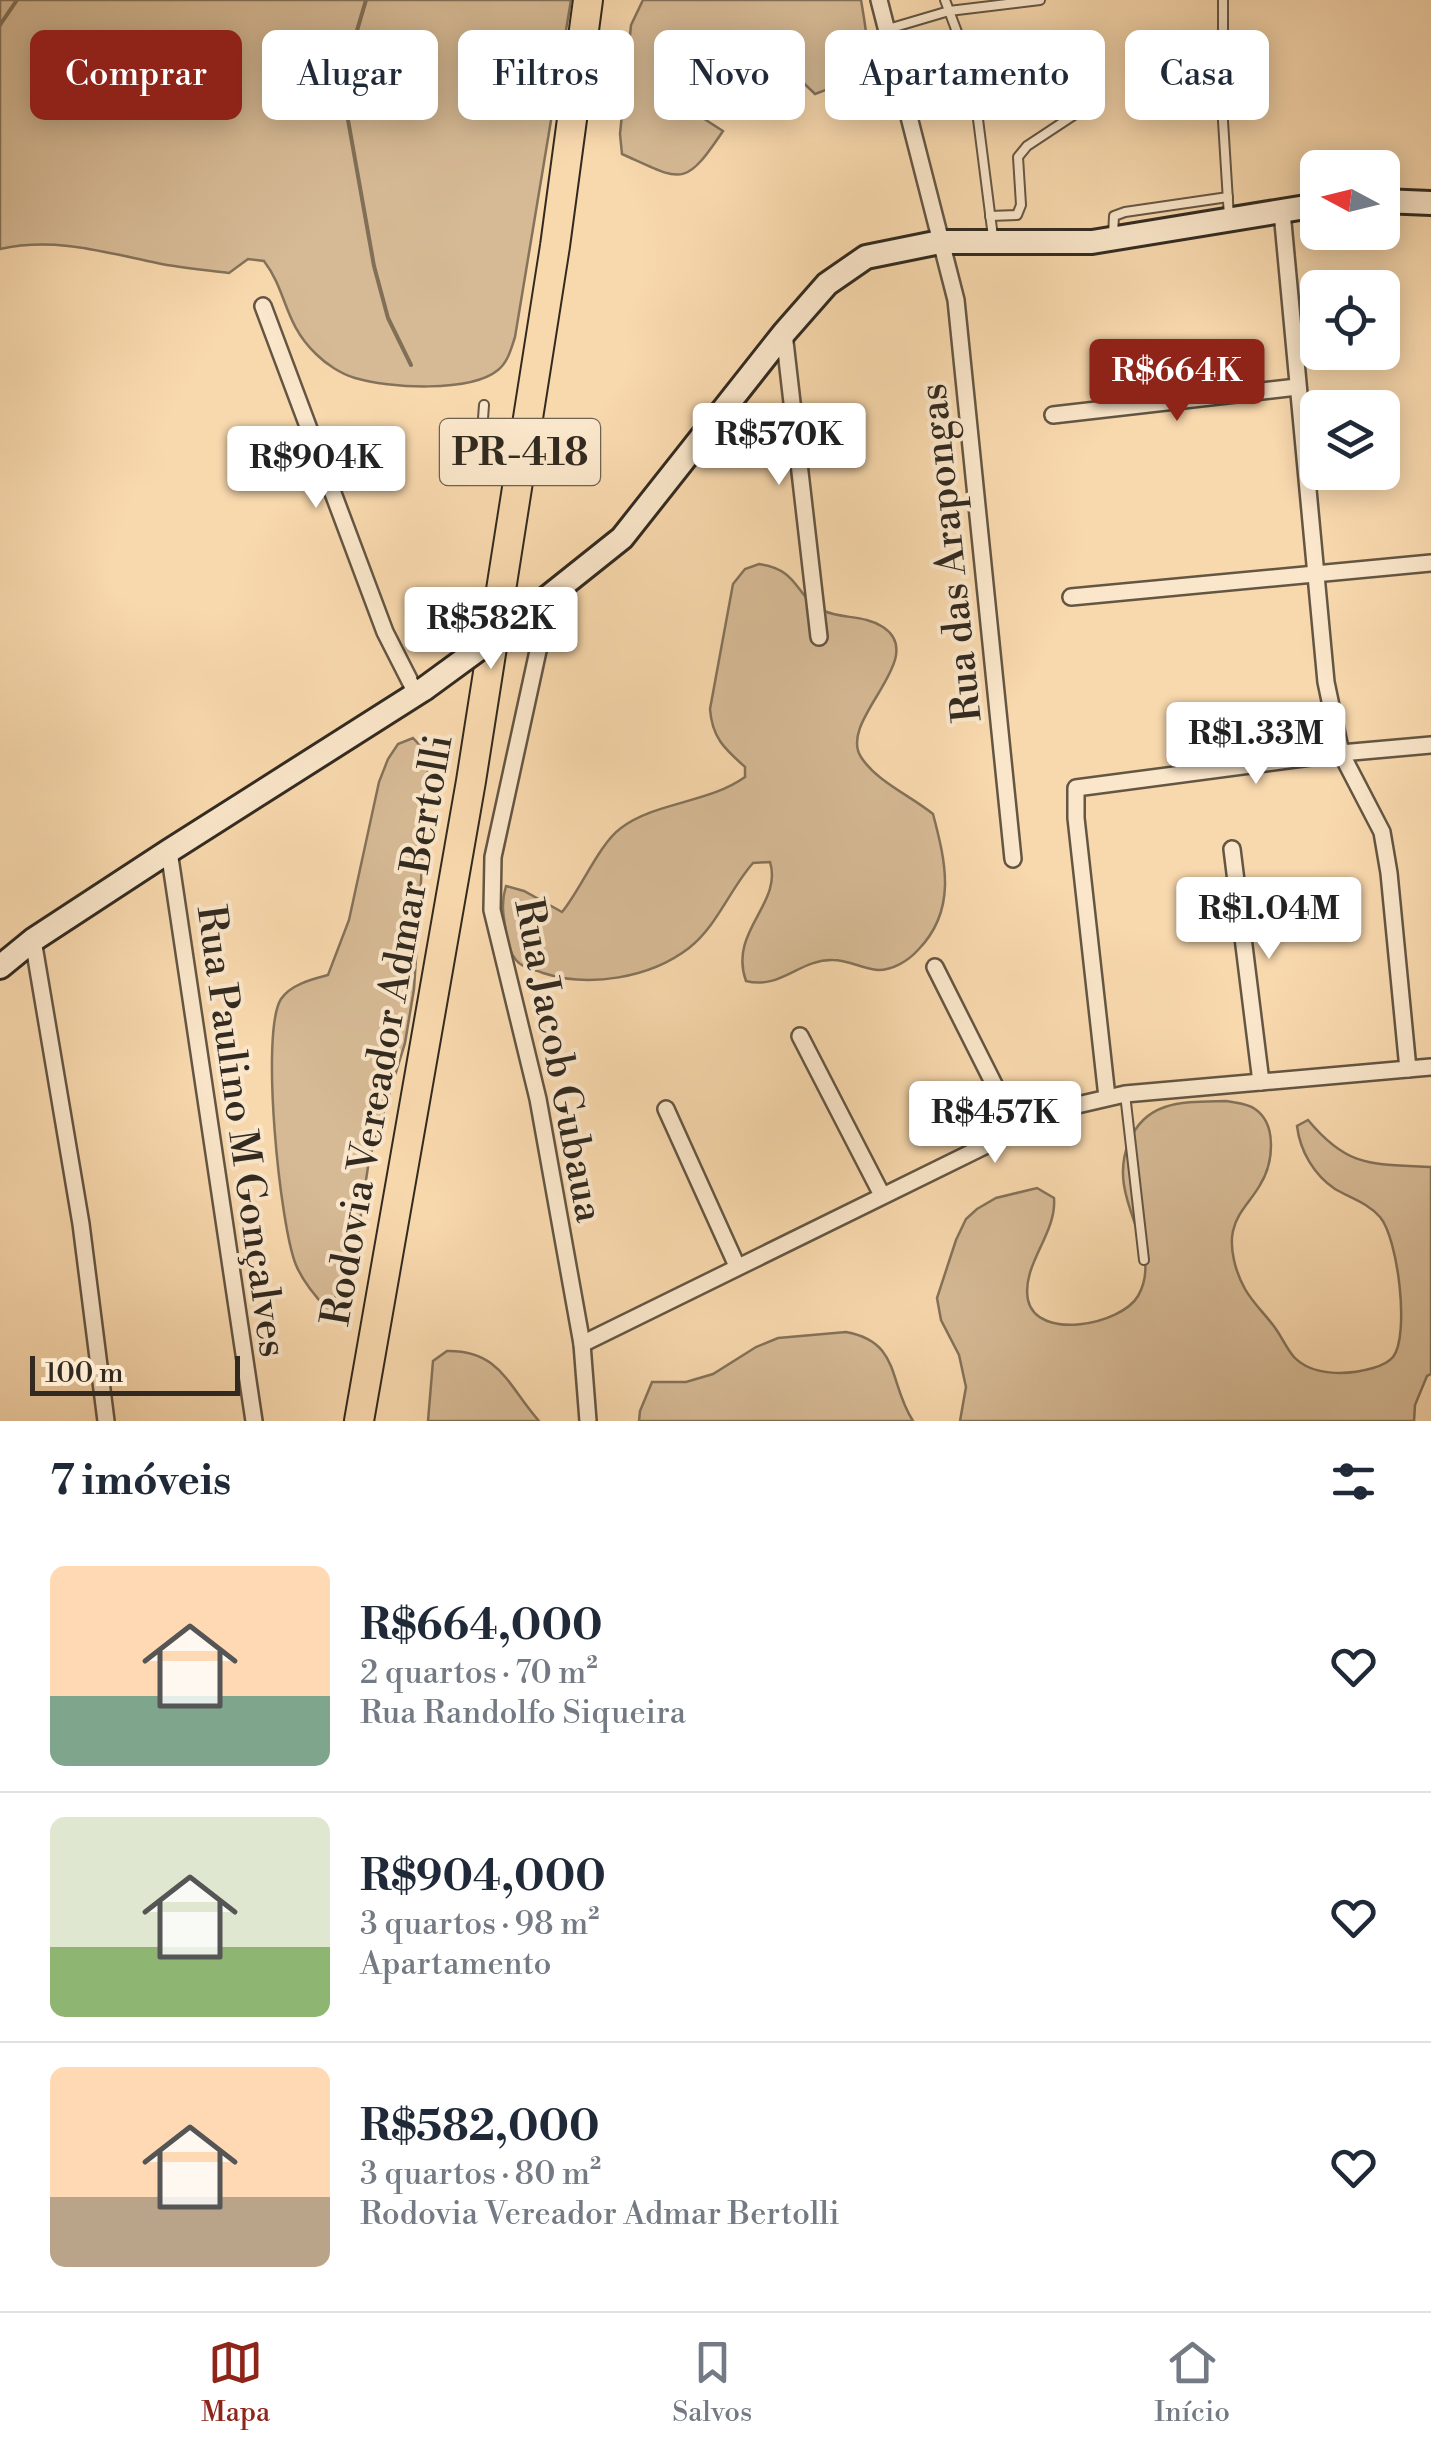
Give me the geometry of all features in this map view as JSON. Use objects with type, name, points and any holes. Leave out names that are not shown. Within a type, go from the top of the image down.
[{"type":"highway","name":"Rodovia Vereador Admar Bertolli","points":[[359,1421],[471,781],[555,246],[588,0]]},
{"type":"main road","points":[[1400,202],[1431,203]]},
{"type":"main road","points":[[0,967],[34,940],[420,692],[622,538],[784,333],[827,284],[866,258],[940,242],[1092,242],[1300,208]]},
{"type":"street","name":"Rua das Arapongas","points":[[878,0],[956,300],[1012,859]]},
{"type":"street","points":[[1282,212],[1326,682],[1341,753],[1382,832],[1390,872],[1408,1069]]},
{"type":"street","points":[[263,306],[385,632],[420,692]]},
{"type":"street","points":[[784,333],[819,637]]},
{"type":"street","points":[[1053,415],[1297,387]]},
{"type":"street","points":[[1071,597],[1431,562]]},
{"type":"street","name":"Rua Jacob Gubaua","points":[[550,596],[493,858],[492,910],[538,1099],[582,1344],[588,1421]]},
{"type":"street","points":[[1107,1097],[1076,788],[1431,745]]},
{"type":"street","points":[[1232,848],[1261,1082]]},
{"type":"street","name":"Rua Paulino M Gonçalves","points":[[169,852],[254,1421]]},
{"type":"street","points":[[34,940],[81,1224],[106,1421]]},
{"type":"street","points":[[935,967],[1018,1130]]},
{"type":"street","points":[[800,1036],[882,1195]]},
{"type":"street","points":[[582,1344],[1060,1109],[1125,1094],[1431,1068]]},
{"type":"street","points":[[666,1108],[738,1266]]},
{"type":"lane","points":[[945,0],[972,72],[994,242]]},
{"type":"lane","points":[[888,29],[949,11],[1040,0]]},
{"type":"lane","points":[[1223,0],[1222,121],[1230,222]]},
{"type":"lane","points":[[990,216],[1017,215],[1021,206],[1018,157],[1027,146],[1066,120]]},
{"type":"lane","points":[[1113,239],[1114,216],[1124,212],[1228,197]]},
{"type":"lane","points":[[484,405],[482,432],[487,438],[520,451]]},
{"type":"lane","points":[[1125,1094],[1144,1260]]},
{"type":"shaded area","points":[[0,0],[571,0],[566,30],[458,30],[458,120],[551,120],[515,337],[504,363],[485,377],[449,385],[407,386],[369,381],[334,368],[320,358],[298,331],[264,261],[248,259],[229,273],[60,245],[0,249]]},
{"type":"shaded area","points":[[643,0],[861,0],[865,30],[825,30],[825,90],[815,94],[805,84],[805,30],[654,30],[654,120],[706,120],[723,131],[690,171],[670,174],[622,154],[621,120],[634,120],[631,25]]},
{"type":"shaded area","points":[[759,564],[783,572],[807,599],[824,611],[876,623],[895,640],[896,655],[890,672],[861,725],[857,742],[861,757],[875,774],[933,814],[945,885],[939,919],[930,935],[910,958],[889,968],[878,970],[839,960],[821,961],[769,981],[746,981],[744,947],[772,877],[770,862],[753,863],[699,939],[656,967],[619,977],[580,980],[521,965],[507,939],[503,909],[506,886],[524,891],[562,912],[605,845],[621,828],[745,777],[745,767],[717,735],[710,709],[733,584],[745,569]]},
{"type":"shaded area","points":[[413,738],[426,752],[428,773],[414,989],[405,1043],[369,1160],[355,1254],[346,1281],[327,1309],[296,1265],[284,1212],[272,1088],[275,1018],[281,999],[290,989],[328,975],[349,920],[379,782],[398,744]]},
{"type":"shaded area","points":[[1226,1101],[1255,1109],[1267,1125],[1271,1145],[1264,1176],[1233,1231],[1236,1268],[1248,1294],[1291,1353],[1311,1368],[1342,1373],[1378,1366],[1393,1357],[1401,1329],[1400,1287],[1392,1245],[1380,1217],[1321,1177],[1305,1153],[1297,1126],[1308,1120],[1336,1147],[1362,1160],[1431,1167],[1431,1374],[1415,1405],[1414,1421],[960,1421],[966,1387],[959,1355],[941,1320],[937,1298],[966,1219],[996,1198],[1037,1188],[1054,1198],[1050,1224],[1030,1274],[1028,1300],[1035,1313],[1062,1324],[1098,1321],[1115,1315],[1138,1296],[1145,1278],[1141,1241],[1124,1184],[1123,1164],[1136,1128],[1157,1110],[1169,1106]]},
{"type":"shaded area","points":[[846,1332],[864,1337],[885,1354],[913,1421],[639,1421],[652,1382],[686,1382],[713,1374],[778,1338]]},
{"type":"shaded area","points":[[447,1351],[465,1352],[491,1363],[539,1421],[428,1421],[433,1361]]},
{"type":"waterway","points":[[0,25],[17,0]]},
{"type":"waterway","points":[[366,0],[351,51],[345,103],[374,266],[388,318],[411,365]]}]
